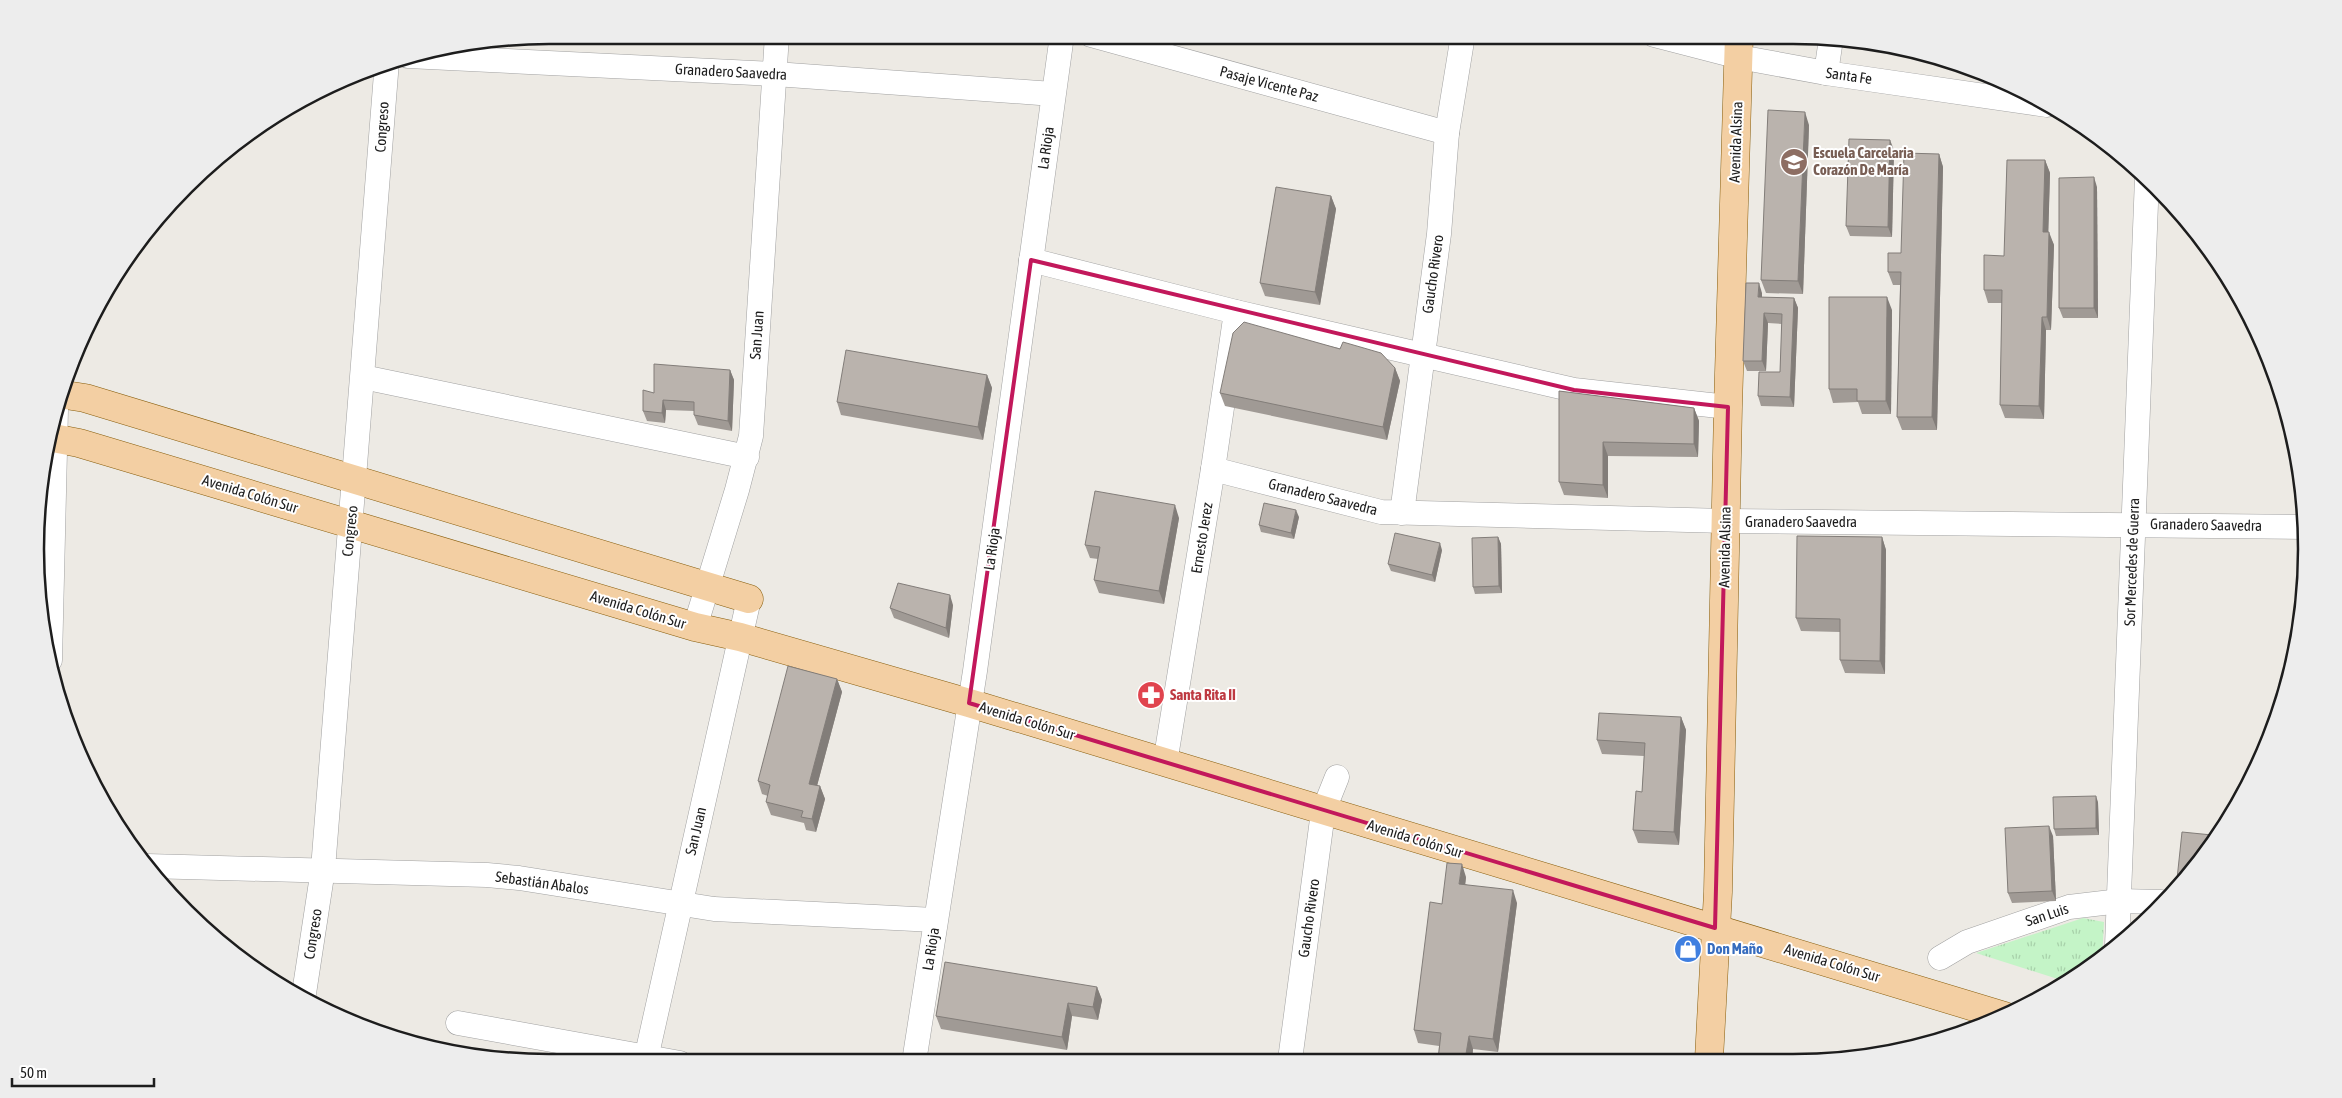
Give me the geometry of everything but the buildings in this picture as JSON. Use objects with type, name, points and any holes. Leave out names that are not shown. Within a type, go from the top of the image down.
[{"type":"main road","name":"Avenida Alsina","points":[[1709,1054],[1716,928],[1728,407],[1739,46]]},
{"type":"main road","points":[[68,395],[85,398],[749,599]]},
{"type":"main road","name":"Avenida Colón Sur","points":[[56,438],[695,626],[740,637],[969,703],[1323,812],[1716,928],[1993,1013]]},
{"type":"street","name":"San Juan","points":[[695,626],[746,457],[751,427],[777,44]]},
{"type":"street","name":"La Rioja","points":[[915,1054],[976,661],[1061,44]]},
{"type":"street","name":"Pasaje Vicente Paz","points":[[1123,44],[1447,134]]},
{"type":"street","name":"Gaucho Rivero","points":[[1402,513],[1439,234],[1447,134],[1462,44]]},
{"type":"street","name":"Santa Fe","points":[[1724,44],[1739,46],[1826,73],[2027,101]]},
{"type":"street","points":[[1826,73],[1830,45]]},
{"type":"street","name":"Granadero Saavedra","points":[[433,57],[775,74],[1053,94]]},
{"type":"street","name":"Congreso","points":[[304,991],[324,869],[349,523],[356,480],[386,71]]},
{"type":"street","name":"Sor Mercedes de Guerra","points":[[2118,936],[2147,190]]},
{"type":"street","points":[[1031,260],[1236,312],[1574,390],[1728,407]]},
{"type":"street","name":"Ernesto Jerez","points":[[1165,764],[1213,469],[1236,312]]},
{"type":"street","points":[[364,377],[746,457]]},
{"type":"street","points":[[50,629],[51,464]]},
{"type":"street","name":"Granadero Saavedra","points":[[1213,469],[1361,508],[1402,513],[1726,521],[2297,527]]},
{"type":"street","name":"San Juan","points":[[646,1054],[749,599]]},
{"type":"street","name":"Gaucho Rivero","points":[[1291,1054],[1323,812],[1337,777]]},
{"type":"street","name":"Sebastián Abalos","points":[[156,866],[324,869],[519,878],[714,909],[935,920]]},
{"type":"street","name":"San Luis","points":[[1940,958],[1967,942],[2069,907],[2120,902],[2154,902]]},
{"type":"street","points":[[458,1024],[614,1054]]},
{"type":"highlighted area","points":[[1031,260],[1574,390],[1728,407],[1715,928],[969,703]]},
{"type":"green space","points":[[2083,918],[2104,922],[2103,949],[2058,979],[1976,953]]},
{"type":"place","name":"Escuela Carcelaria Corazón De María","points":[[1794,162]]},
{"type":"place","name":"Santa Rita II","points":[[1151,695]]},
{"type":"place","name":"Don Maño","points":[[1688,949]]}]
